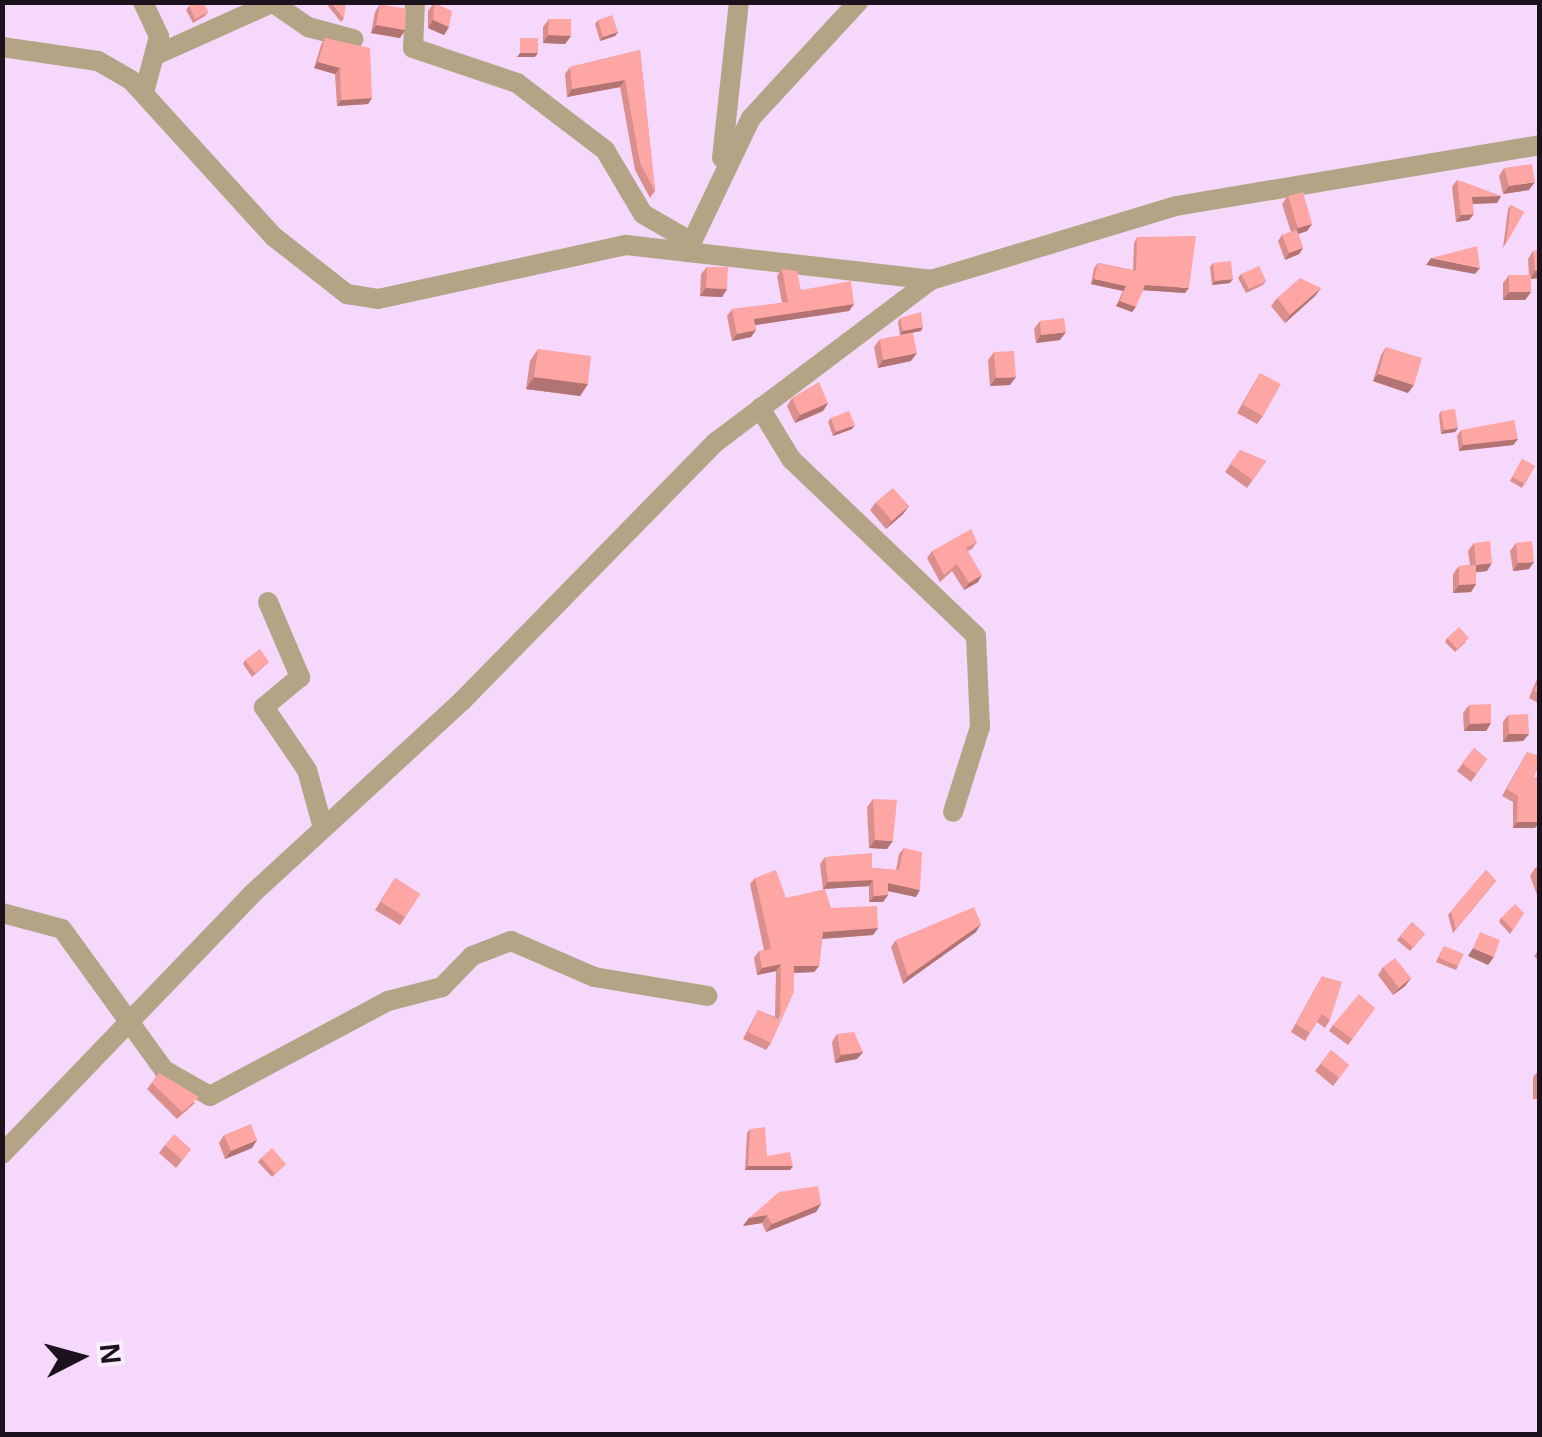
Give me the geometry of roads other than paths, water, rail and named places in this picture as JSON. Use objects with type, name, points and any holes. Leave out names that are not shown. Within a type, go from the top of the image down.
[{"type":"street","points":[[142,2],[160,36],[144,93]]},
{"type":"street","points":[[415,2],[413,48],[517,83],[605,150],[642,214],[688,247]]},
{"type":"street","points":[[721,166],[739,2]]},
{"type":"street","points":[[688,247],[721,166],[774,88],[858,2]]},
{"type":"street","points":[[156,54],[272,3],[353,38]]},
{"type":"street","points":[[2,47],[98,62],[144,93],[274,237],[347,294],[378,299],[603,247],[688,247],[931,280]]},
{"type":"street","points":[[2,1154],[322,824],[760,408],[931,280],[1176,206],[1540,145]]},
{"type":"street","points":[[760,408],[791,459],[976,636],[980,728],[952,812]]},
{"type":"street","points":[[268,602],[300,677],[264,706],[307,770],[322,824]]},
{"type":"street","points":[[2,913],[62,929],[164,1070],[210,1096],[388,1001],[442,987],[472,956],[511,941],[594,978],[708,996]]}]
